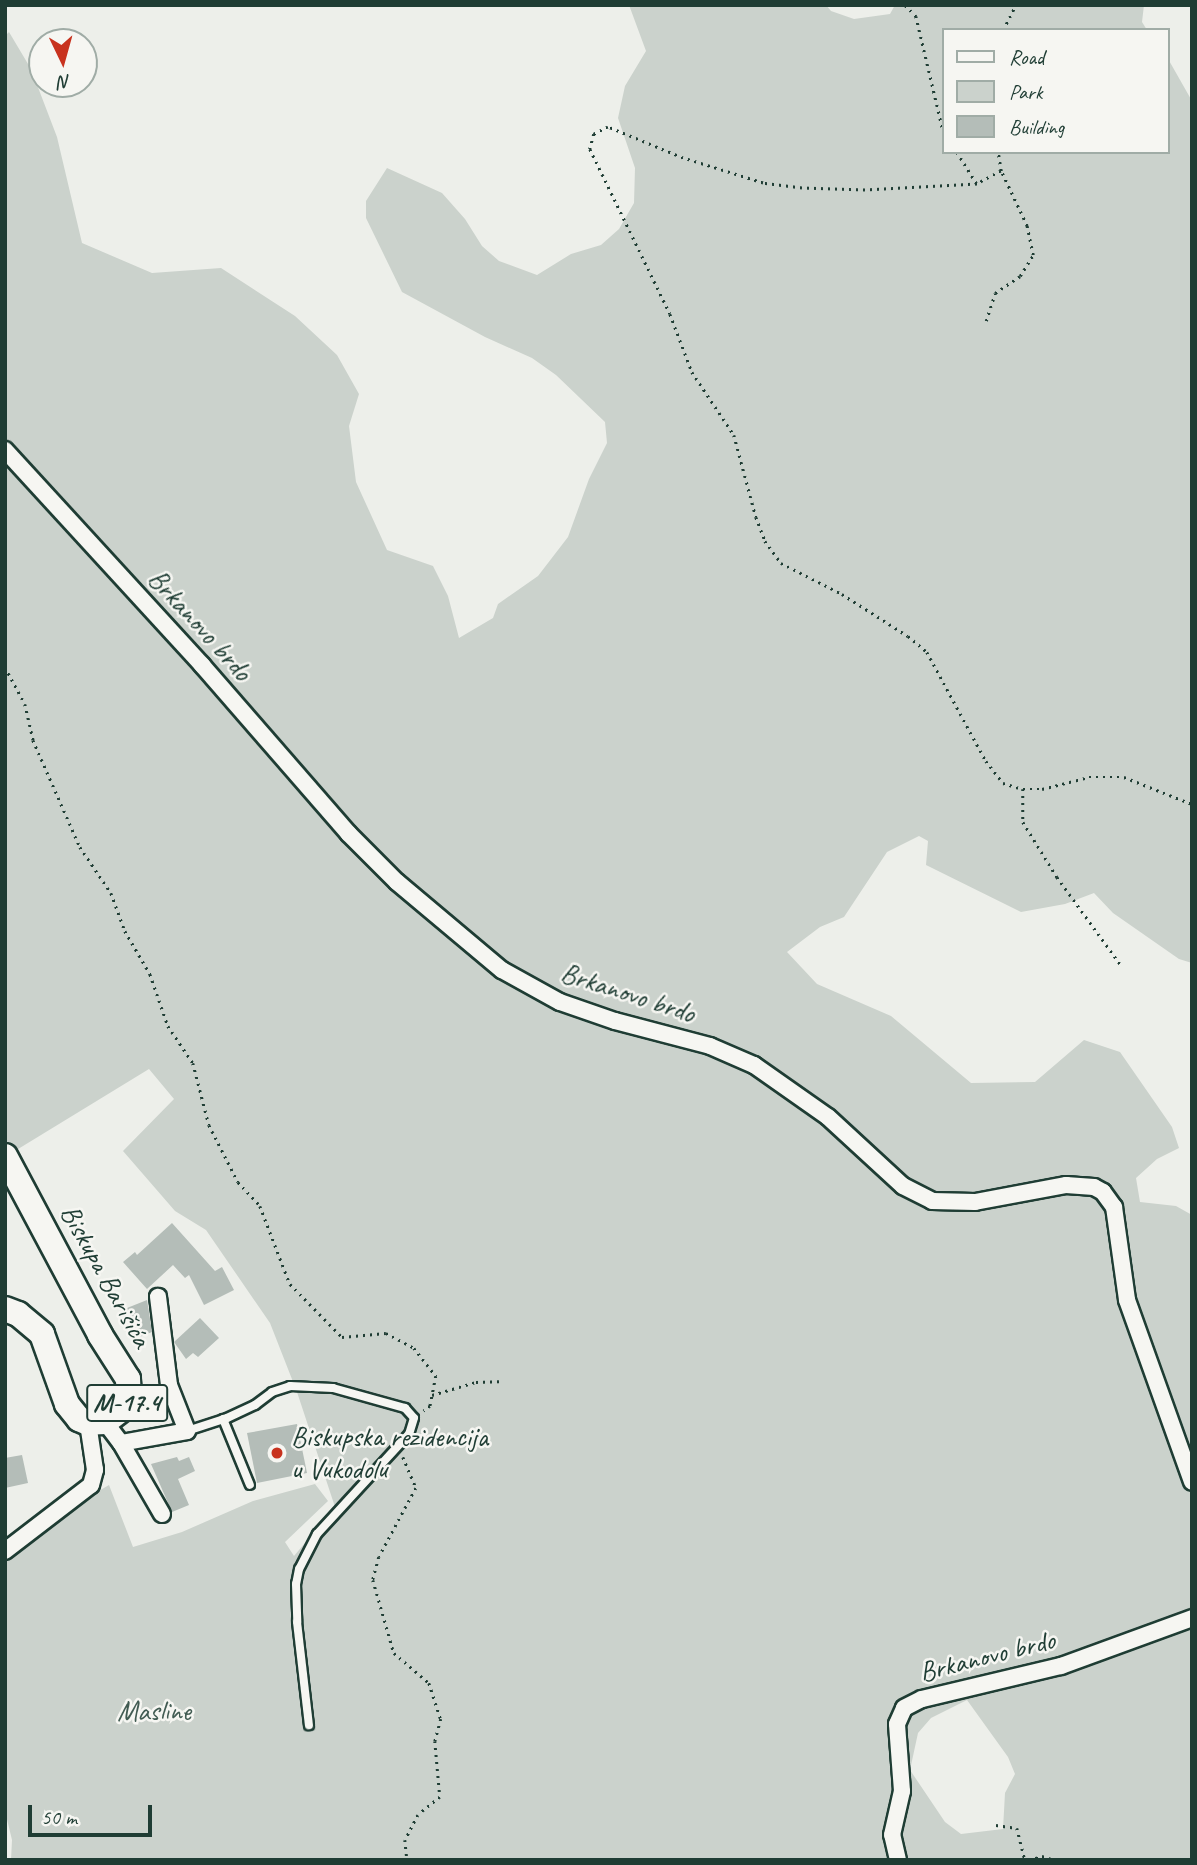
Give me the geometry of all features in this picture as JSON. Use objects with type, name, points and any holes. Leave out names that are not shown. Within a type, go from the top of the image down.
[{"type":"main road","name":"Biskupa Barišića","points":[[5,1156],[100,1335],[128,1379],[129,1397],[125,1407],[97,1422]]},
{"type":"main road","name":"M-17.4","points":[[5,1310],[18,1314],[42,1334],[67,1404],[79,1419],[97,1422]]},
{"type":"street","name":"Brkanovo brdo","points":[[5,450],[202,665],[348,833],[408,891],[502,970],[560,1002],[615,1021],[710,1046],[754,1065],[828,1117],[903,1186],[932,1201],[975,1202],[1066,1185],[1094,1187],[1103,1192],[1114,1207],[1127,1300],[1192,1482]]},
{"type":"street","points":[[121,1443],[187,1431],[169,1385],[158,1297]]},
{"type":"street","points":[[97,1422],[121,1443],[162,1514]]},
{"type":"street","points":[[5,1551],[91,1485],[95,1470],[97,1422]]},
{"type":"street","name":"Brkanovo brdo","points":[[898,1860],[892,1835],[902,1791],[897,1732],[898,1716],[904,1708],[922,1699],[1061,1666],[1192,1618]]},
{"type":"lane","points":[[187,1431],[223,1419],[255,1405],[272,1392],[290,1386],[333,1388],[405,1408],[414,1418],[409,1434],[317,1534],[299,1569],[296,1584],[298,1633],[309,1725]]},
{"type":"lane","points":[[223,1419],[250,1485]]},
{"type":"path","points":[[905,5],[916,16],[942,126]]},
{"type":"path","points":[[1004,28],[1016,5]]},
{"type":"path","points":[[1001,171],[977,184],[865,190],[802,188],[763,183],[683,158],[608,127],[594,134],[590,149],[670,314],[692,372],[734,435],[765,541],[781,563],[842,594],[908,636],[927,652],[986,761],[1003,783],[1023,789],[1042,789],[1089,776],[1124,777],[1192,804]]},
{"type":"path","points":[[958,154],[977,184]]},
{"type":"path","points":[[986,321],[995,293],[1020,276],[1033,255],[1027,226],[1001,171],[998,154]]},
{"type":"path","points":[[5,667],[25,704],[33,740],[80,847],[111,893],[125,931],[150,974],[168,1026],[193,1063],[209,1125],[238,1182],[260,1206],[290,1284],[342,1337],[386,1333],[414,1348],[436,1376],[430,1406],[414,1418]]},
{"type":"path","points":[[1023,789],[1023,822],[1057,877],[1121,965]]},
{"type":"path","points":[[432,1395],[476,1382],[499,1381]]},
{"type":"path","points":[[398,1444],[416,1488],[379,1557],[373,1580],[394,1653],[429,1683],[441,1719],[435,1741],[440,1797],[418,1815],[405,1840],[407,1860]]},
{"type":"path","points":[[996,1825],[1017,1828],[1027,1860],[1042,1856],[1054,1860]]},
{"type":"green space","name":"Masline","points":[[629,5],[826,5],[831,11],[854,19],[890,14],[895,5],[1144,5],[1142,22],[1146,28],[942,28],[942,154],[1169,154],[1169,61],[1192,101],[1192,963],[1179,959],[1113,913],[1094,893],[1065,904],[1021,912],[926,865],[928,841],[919,836],[887,852],[844,917],[820,927],[787,952],[817,984],[891,1016],[971,1083],[1035,1082],[1084,1040],[1120,1052],[1172,1127],[1179,1148],[1157,1159],[1136,1178],[1140,1202],[1176,1206],[1192,1215],[1192,1860],[11,1860],[12,1840],[5,1811],[5,1553],[36,1528],[109,1485],[133,1547],[182,1532],[253,1501],[315,1484],[328,1501],[285,1542],[294,1556],[335,1507],[297,1392],[270,1323],[206,1230],[175,1211],[123,1151],[174,1099],[149,1069],[5,1157],[5,36],[9,32],[28,64],[28,98],[42,98],[57,137],[82,243],[152,273],[221,268],[295,316],[337,355],[359,394],[349,426],[356,482],[387,550],[433,566],[448,596],[459,638],[493,618],[498,604],[538,576],[568,537],[589,479],[607,443],[605,422],[556,375],[532,358],[485,337],[402,292],[366,218],[366,201],[387,168],[442,193],[465,219],[482,246],[499,261],[537,275],[571,254],[601,245],[619,229],[634,203],[635,168],[618,118],[625,86],[646,51]],"holes":[[[967,1700],[1008,1757],[1015,1774],[1005,1793],[1003,1829],[961,1834],[945,1822],[910,1770],[918,1733],[931,1718]]]},
{"type":"building","points":[[172,1223],[215,1271],[222,1267],[234,1290],[204,1305],[189,1275],[185,1278],[173,1265],[147,1289],[123,1262],[135,1252],[137,1255]]},
{"type":"building","points":[[147,1300],[152,1332],[134,1339],[122,1310]]},
{"type":"building","points":[[200,1318],[219,1338],[198,1357],[193,1353],[186,1359],[174,1342]]},
{"type":"building","name":"Biskupska rezidencija u Vukodolu","points":[[297,1424],[307,1473],[257,1483],[247,1433]]},
{"type":"building","points":[[22,1455],[28,1483],[5,1488],[5,1458]]},
{"type":"building","points":[[177,1457],[179,1461],[189,1457],[195,1471],[178,1479],[189,1505],[172,1512],[151,1464]]},
{"type":"place","name":"Biskupska rezidencija u Vukodolu","points":[[277,1453]]}]
